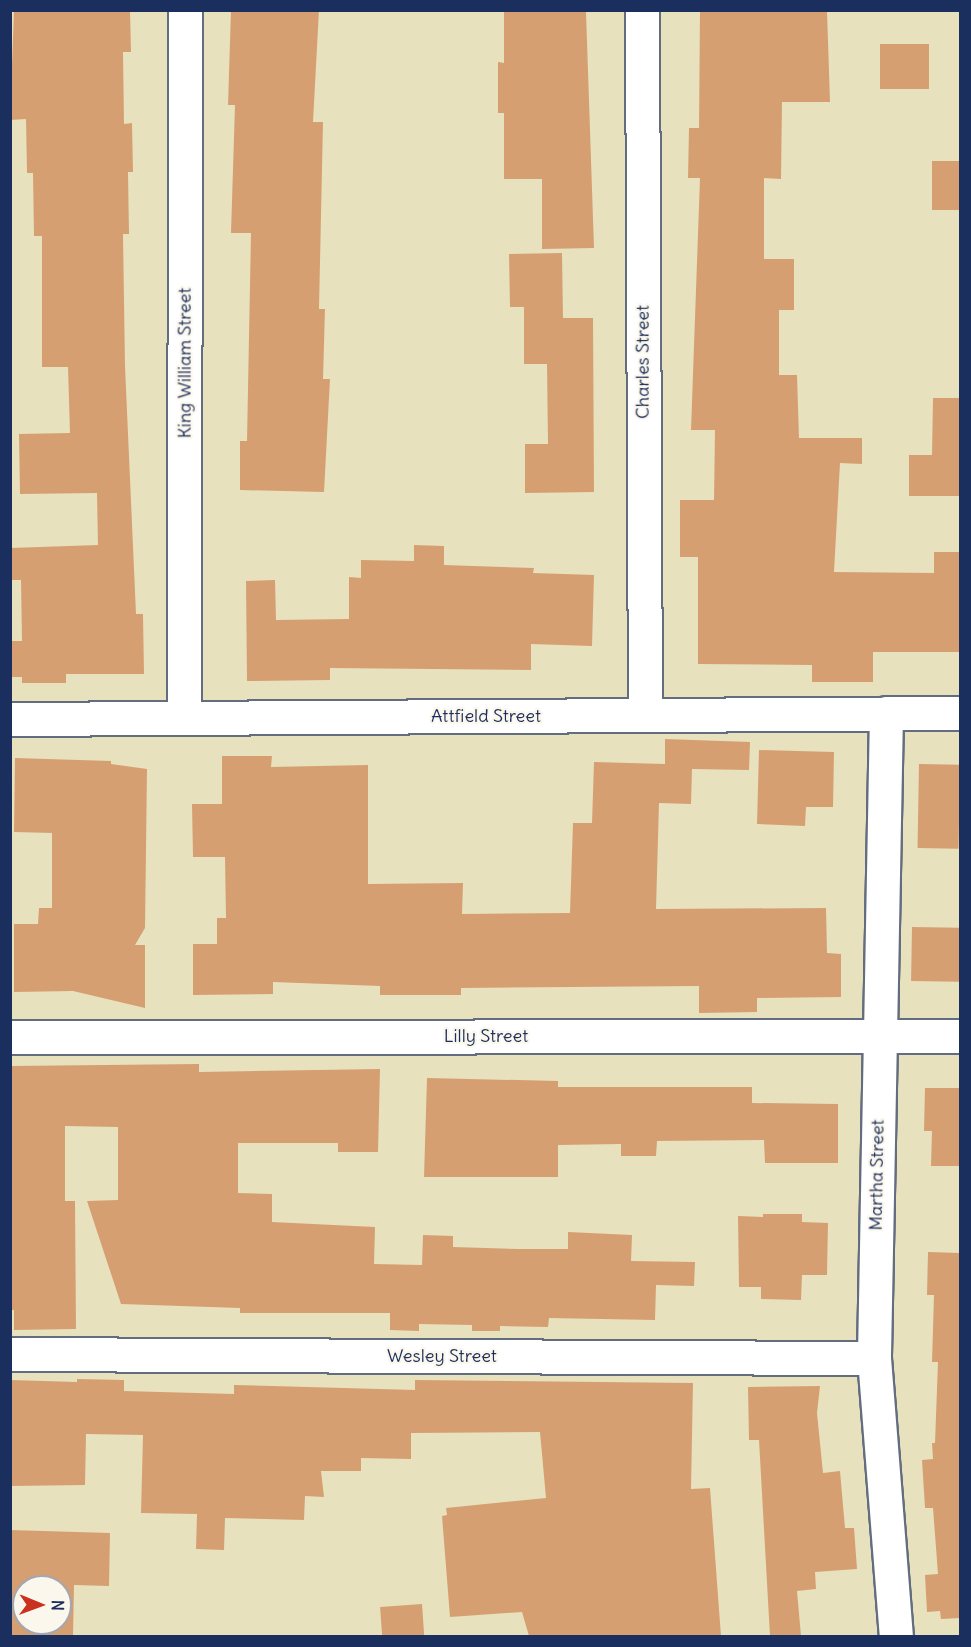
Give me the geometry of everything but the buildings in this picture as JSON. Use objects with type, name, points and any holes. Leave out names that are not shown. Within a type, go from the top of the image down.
[{"type":"street","name":"King William Street","points":[[184,716],[185,10]]},
{"type":"street","name":"Charles Street","points":[[642,10],[645,714]]},
{"type":"street","name":"Martha Street","points":[[886,713],[874,1358],[896,1636]]},
{"type":"street","name":"Attfield Street","points":[[10,719],[184,716],[960,713]]},
{"type":"street","name":"Lilly Street","points":[[10,1037],[960,1036]]},
{"type":"street","name":"Wesley Street","points":[[10,1354],[874,1358]]}]
